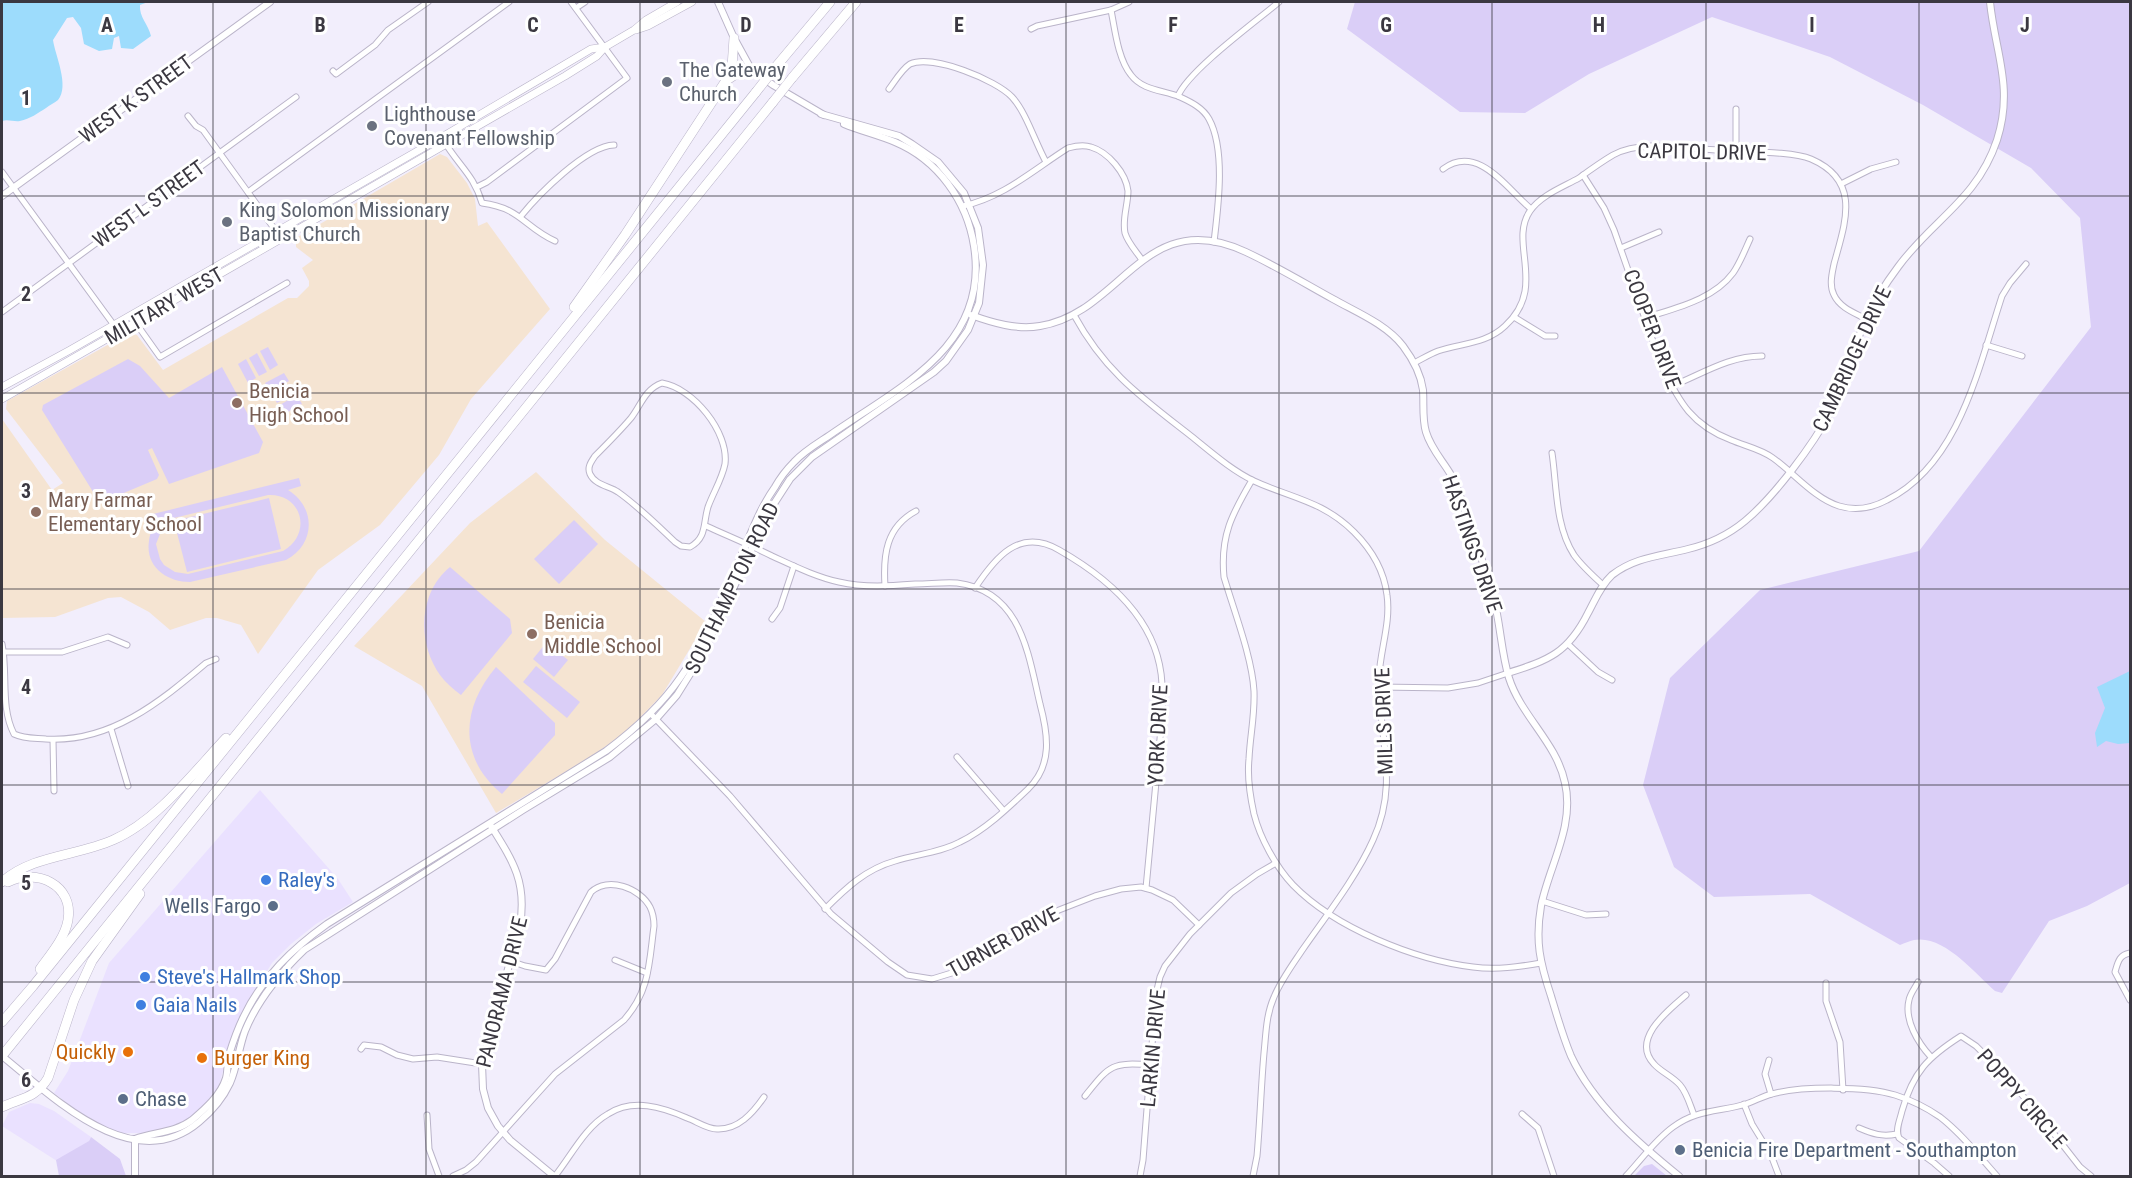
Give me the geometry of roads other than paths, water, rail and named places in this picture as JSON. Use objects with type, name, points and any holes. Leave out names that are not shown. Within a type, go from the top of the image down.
[{"type":"highway","points":[[2,1022],[830,2]]},
{"type":"highway","points":[[2,1056],[792,78],[856,2]]},
{"type":"highway","points":[[534,366],[625,235],[725,82],[732,67],[734,38]]},
{"type":"highway","points":[[725,82],[736,74],[751,69]]},
{"type":"highway","points":[[2,885],[9,876],[32,864],[94,847],[127,833],[152,814],[258,707]]},
{"type":"highway","points":[[2,1107],[34,1094],[42,1088],[48,1078],[74,1000],[92,961],[154,875],[175,840]]},
{"type":"highway","points":[[2,885],[26,876],[45,879],[61,892],[68,908],[66,929],[24,995]]},
{"type":"main road","name":"MILITARY WEST","points":[[2,387],[113,325],[133,319],[447,145],[597,56],[605,47],[677,2]]},
{"type":"main road","name":"MILITARY WEST","points":[[634,30],[648,26],[692,2]]},
{"type":"main road","name":"MILITARY WEST","points":[[2,399],[118,332],[133,319],[276,231],[591,49],[605,47]]},
{"type":"street","name":"WEST K STREET","points":[[2,196],[270,2]]},
{"type":"street","points":[[333,71],[336,75],[375,45],[388,30],[428,2]]},
{"type":"street","points":[[248,192],[509,2]]},
{"type":"street","points":[[477,187],[487,182],[627,78],[571,2]]},
{"type":"street","points":[[576,8],[585,2]]},
{"type":"street","name":"SOUTHAMPTON ROAD","points":[[2,1056],[87,1123],[102,1131],[135,1139],[179,1127],[190,1121],[219,1093],[227,1077],[229,1055],[253,1000],[270,975],[299,944],[327,924],[491,826],[606,752],[653,716],[688,666],[749,545],[775,501],[799,468],[934,372],[958,345],[972,315],[982,283],[983,265],[978,228],[951,175],[938,162],[899,136],[821,114],[751,69],[718,2]]},
{"type":"street","points":[[1031,29],[1111,10],[1129,2]]},
{"type":"street","points":[[1178,96],[1191,78],[1213,57],[1279,2]]},
{"type":"street","name":"CAMBRIDGE DRIVE","points":[[1380,687],[1460,687],[1546,660],[1568,644],[1580,629],[1603,585],[1612,576],[1641,559],[1703,545],[1731,532],[1759,508],[1813,440],[1831,410],[1866,319],[1899,266],[1971,190],[1989,159],[2002,123],[2005,103],[2005,80],[1990,2]]},
{"type":"street","points":[[1111,10],[1118,44],[1126,69],[1132,78],[1157,91],[1178,96],[1198,107],[1209,119],[1216,141],[1220,175],[1214,242]]},
{"type":"street","points":[[889,89],[908,65],[918,62],[936,63],[993,82],[1006,91],[1017,104],[1046,162]]},
{"type":"street","name":"WEST L STREET","points":[[2,312],[296,97]]},
{"type":"street","points":[[1736,109],[1736,151]]},
{"type":"street","points":[[188,116],[196,126],[203,130],[281,238]]},
{"type":"street","points":[[442,137],[477,187],[482,203],[505,208],[521,216],[546,237],[555,241]]},
{"type":"street","points":[[521,216],[544,189],[577,163],[604,145],[614,145]]},
{"type":"street","points":[[966,205],[978,203],[1012,187],[1068,148],[1084,146],[1096,150],[1115,165],[1127,186],[1125,233],[1142,260]]},
{"type":"street","name":"CAPITOL DRIVE","points":[[1531,209],[1600,162],[1618,152],[1631,149],[1663,147],[1773,153],[1810,159],[1828,169],[1841,184]]},
{"type":"street","points":[[1414,363],[1438,351],[1496,334],[1514,317],[1524,298],[1527,284],[1524,238],[1525,225],[1531,209],[1487,168],[1464,161],[1450,164],[1443,169]]},
{"type":"street","points":[[1866,319],[1840,304],[1834,296],[1832,287],[1832,275],[1846,223],[1845,197],[1841,184],[1871,169],[1896,162]]},
{"type":"street","points":[[2,172],[118,332]]},
{"type":"street","name":"COOPER DRIVE","points":[[1583,175],[1604,208],[1621,248],[1662,367],[1684,407],[1698,422],[1720,436],[1767,454],[1826,500],[1841,507],[1875,506],[1907,489],[1933,464],[1950,436],[1972,387],[2002,296],[2026,264]]},
{"type":"street","points":[[1621,248],[1659,232]]},
{"type":"street","points":[[1645,318],[1704,297],[1717,290],[1735,271],[1750,239]]},
{"type":"street","name":"HASTINGS DRIVE","points":[[972,315],[1010,326],[1038,327],[1074,315],[1142,260],[1173,244],[1193,240],[1214,242],[1244,251],[1380,326],[1403,346],[1414,363],[1423,389],[1426,433],[1455,484],[1492,592],[1508,673],[1519,702],[1555,756],[1566,783],[1567,810],[1564,827],[1542,901],[1537,937],[1541,963],[1571,1055],[1583,1077],[1606,1108],[1648,1151],[1679,1176]]},
{"type":"street","points":[[133,319],[160,357],[287,283]]},
{"type":"street","name":"MILLS DRIVE","points":[[1074,315],[1087,338],[1126,385],[1207,449],[1252,480],[1304,499],[1320,507],[1352,530],[1377,561],[1388,598],[1388,616],[1380,665],[1388,770],[1382,813],[1367,853],[1290,969],[1271,1006],[1266,1026],[1258,1145],[1253,1176]]},
{"type":"street","points":[[1514,317],[1545,336],[1555,336]]},
{"type":"street","points":[[1986,345],[2022,356]]},
{"type":"street","points":[[1672,386],[1731,360],[1744,356],[1762,356]]},
{"type":"street","points":[[662,383],[671,385],[688,395],[714,425],[722,440],[725,463],[708,507],[705,526],[694,544],[690,547],[681,546],[633,504],[614,489],[596,481],[591,474],[590,464],[595,456],[630,418],[647,393],[662,383]]},
{"type":"street","points":[[1552,453],[1559,507],[1569,545],[1583,566],[1603,585]]},
{"type":"street","points":[[1252,480],[1225,536],[1223,562],[1224,577],[1252,676],[1254,706],[1249,760],[1250,790],[1259,829],[1276,863],[1293,885],[1329,912],[1367,935],[1404,950],[1474,968],[1502,968],[1541,963]]},
{"type":"street","points":[[885,586],[884,561],[887,543],[893,530],[901,521],[916,511]]},
{"type":"street","points":[[705,526],[794,566],[840,582],[865,586],[947,583],[975,588],[997,600],[1011,615],[1026,646],[1047,731],[1046,758],[1039,774],[1028,789],[984,827],[960,843],[934,852],[893,861],[866,873],[825,909]]},
{"type":"street","name":"YORK DRIVE","points":[[975,588],[995,560],[1005,551],[1025,544],[1046,544],[1105,580],[1132,607],[1145,627],[1155,648],[1162,683],[1162,714],[1146,888]]},
{"type":"street","points":[[772,619],[780,608],[794,566]]},
{"type":"street","points":[[2,652],[62,652],[108,637],[127,645]]},
{"type":"street","points":[[2,644],[3,701],[10,727],[14,734],[27,738],[53,740],[82,737],[111,729],[150,708],[206,663],[216,659]]},
{"type":"street","points":[[1568,644],[1598,672],[1612,680]]},
{"type":"street","name":"TURNER DRIVE","points":[[653,716],[730,796],[825,909],[897,969],[917,978],[932,979],[955,972],[1041,917],[1103,894],[1132,887],[1146,888],[1173,900],[1199,925]]},
{"type":"street","points":[[111,729],[128,786]]},
{"type":"street","points":[[53,740],[54,791]]},
{"type":"street","points":[[957,757],[1003,810]]},
{"type":"street","name":"PANORAMA DRIVE","points":[[491,826],[513,862],[523,894],[523,908],[482,1064],[483,1089],[488,1108],[503,1132],[554,1176]]},
{"type":"street","name":"LARKIN DRIVE","points":[[1140,1176],[1152,1065],[1156,994],[1160,977],[1171,956],[1231,892],[1276,863]]},
{"type":"street","points":[[453,1176],[476,1162],[555,1074],[624,1020],[643,994],[654,927],[653,916],[649,906],[639,895],[614,884],[595,888],[555,959],[546,970],[510,961]]},
{"type":"street","points":[[1542,901],[1586,915],[1606,914]]},
{"type":"street","points":[[2130,953],[2125,954],[2119,960],[2115,972],[2130,1000]]},
{"type":"street","points":[[615,960],[647,973]]},
{"type":"street","points":[[1918,982],[1909,1000],[1909,1011],[1914,1033],[1920,1045],[1931,1057]]},
{"type":"street","points":[[1826,983],[1826,1001],[1840,1042],[1843,1090]]},
{"type":"street","points":[[1686,995],[1658,1021],[1648,1039],[1647,1046],[1654,1064],[1679,1084],[1694,1115]]},
{"type":"street","name":"POPPY CIRCLE","points":[[1897,1134],[1905,1099],[1917,1073],[1937,1051],[1963,1036],[1991,1061],[2033,1107],[2080,1167],[2091,1176]]},
{"type":"street","points":[[361,1049],[364,1045],[375,1045],[412,1059],[438,1057],[482,1064]]},
{"type":"street","points":[[1769,1060],[1765,1074],[1771,1094]]},
{"type":"street","points":[[1085,1096],[1105,1071],[1112,1066],[1129,1063],[1152,1065]]},
{"type":"street","points":[[1626,1176],[1673,1127],[1694,1115],[1744,1104],[1771,1094],[1796,1090],[1876,1091],[1905,1099],[1939,1117],[1961,1134],[1997,1176]]},
{"type":"street","points":[[554,1176],[597,1121],[610,1112],[621,1108],[648,1105],[714,1130],[740,1123],[751,1114],[764,1097]]},
{"type":"street","points":[[1744,1104],[1752,1124],[1771,1155],[1779,1176]]},
{"type":"street","points":[[1522,1114],[1538,1128],[1554,1176]]},
{"type":"street","points":[[427,1115],[429,1149],[439,1176]]},
{"type":"street","points":[[1859,1128],[1876,1135],[1897,1134],[1899,1138],[1949,1176]]},
{"type":"street","points":[[135,1139],[135,1176]]},
{"type":"water","points":[[2,2],[148,2],[140,5],[140,9],[151,36],[133,49],[121,48],[119,36],[114,38],[112,49],[99,51],[84,44],[81,28],[73,17],[67,18],[53,40],[63,87],[58,100],[27,119],[2,121]]},
{"type":"water","points":[[2130,671],[2130,743],[2118,744],[2106,741],[2097,747],[2095,733],[2105,708],[2097,687]]},
{"type":"place","name":"The Gateway Church","points":[[667,82]]},
{"type":"place","name":"Lighthouse Covenant Fellowship","points":[[372,126]]},
{"type":"place","name":"King Solomon Missionary Baptist Church","points":[[227,222]]},
{"type":"place","name":"Benicia High School","points":[[237,403]]},
{"type":"place","name":"Mary Farmar Elementary School","points":[[36,512]]},
{"type":"place","name":"Benicia Middle School","points":[[532,634]]},
{"type":"place","name":"Raley's","points":[[266,880]]},
{"type":"place","name":"Wells Fargo","points":[[273,906]]},
{"type":"place","name":"Steve's Hallmark Shop","points":[[145,977]]},
{"type":"place","name":"Gaia Nails","points":[[141,1005]]},
{"type":"place","name":"Quickly","points":[[128,1052]]},
{"type":"place","name":"Burger King","points":[[202,1058]]},
{"type":"place","name":"Chase","points":[[123,1099]]},
{"type":"place","name":"Benicia Fire Department - Southampton","points":[[1680,1150]]}]
